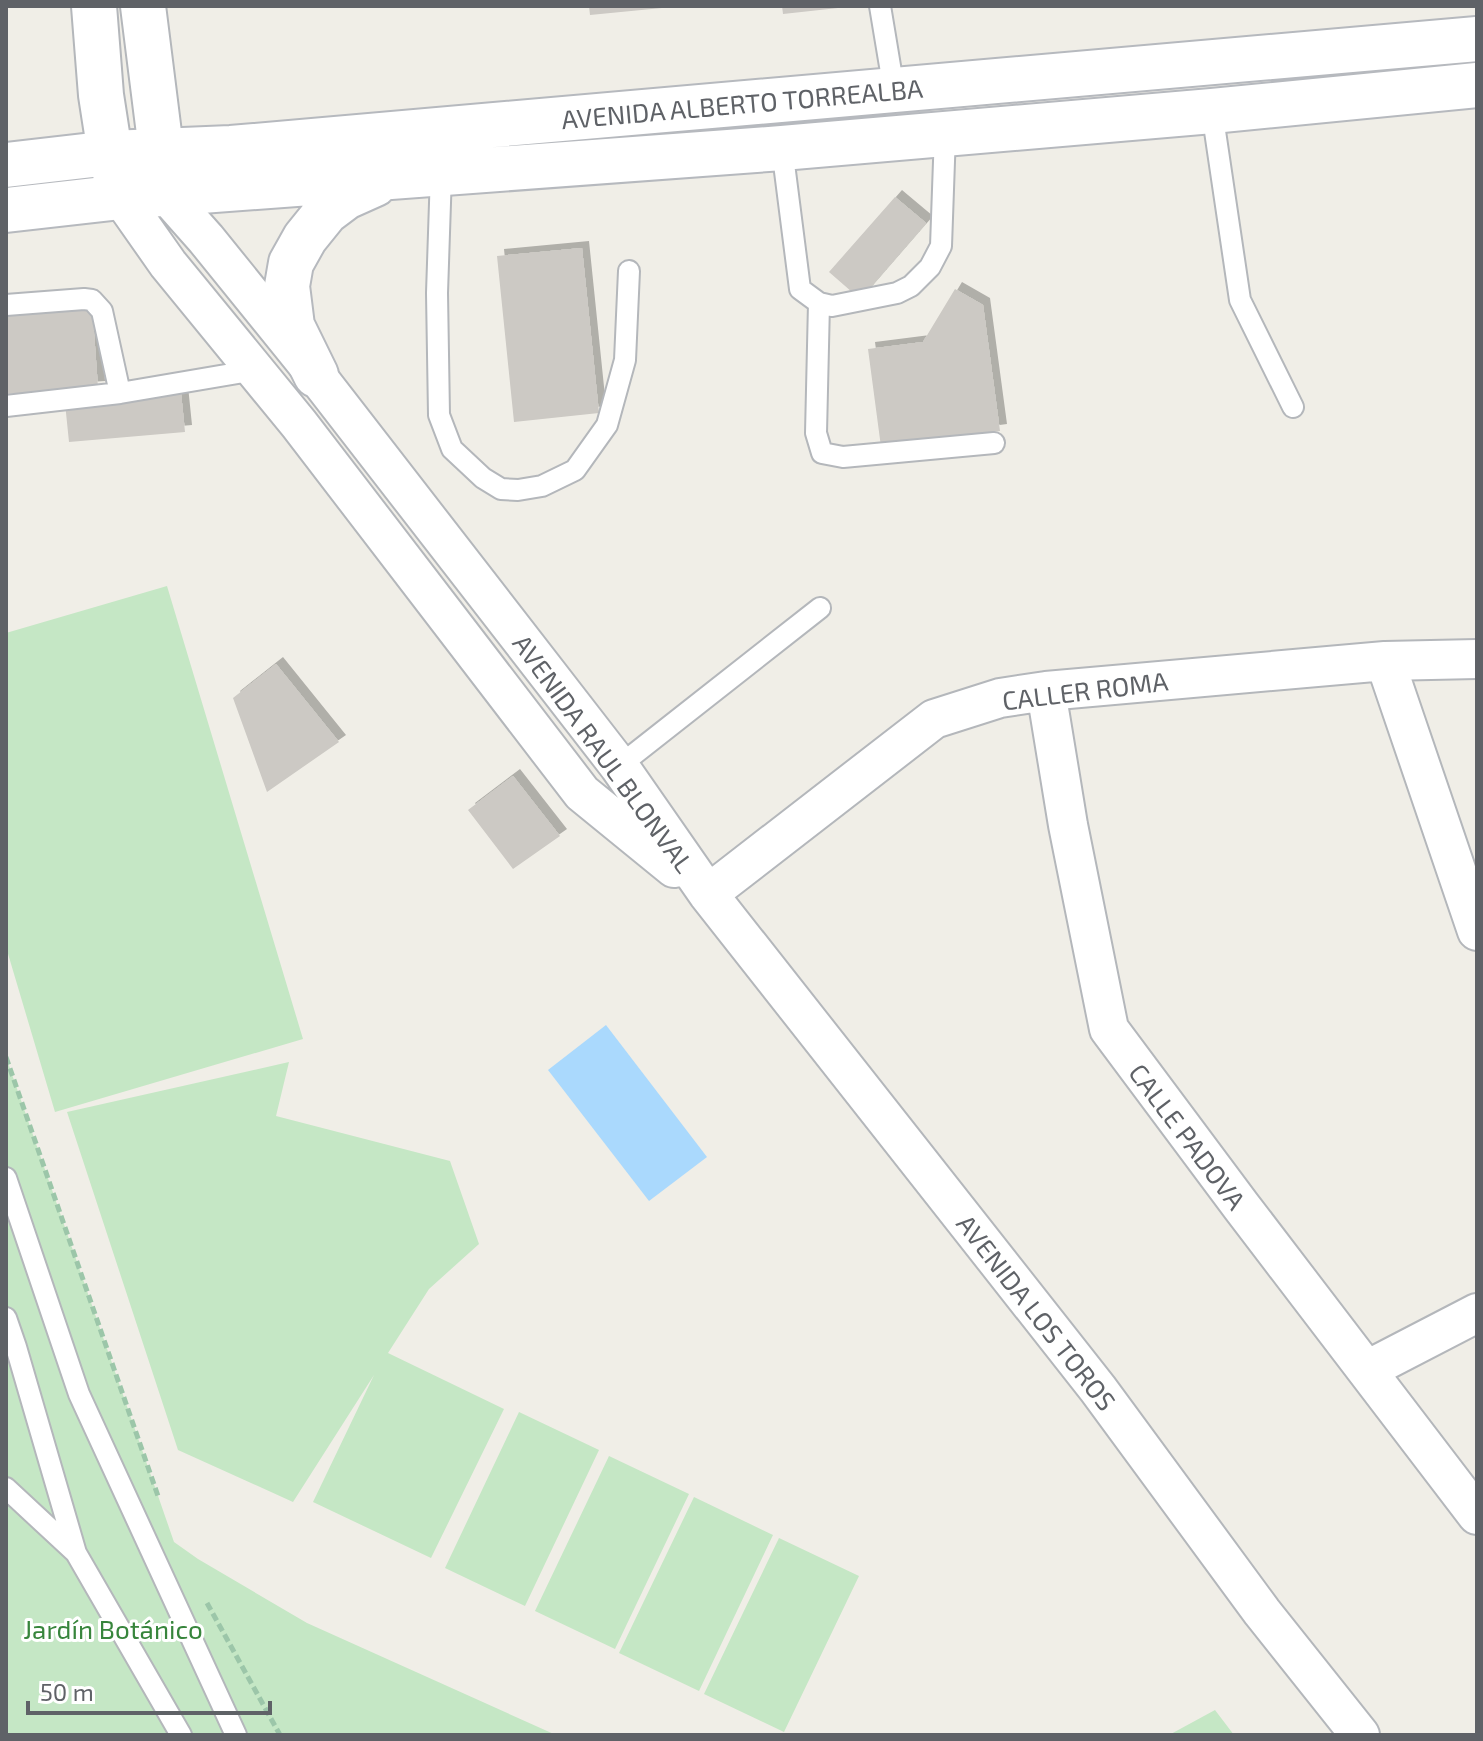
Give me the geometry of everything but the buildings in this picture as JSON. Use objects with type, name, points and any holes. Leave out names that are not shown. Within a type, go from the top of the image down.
[{"type":"main road","name":"AVENIDA RAUL BLONVAL","points":[[94,6],[101,95],[121,197]]},
{"type":"main road","points":[[143,6],[167,195]]},
{"type":"main road","name":"AVENIDA ALBERTO TORREALBA","points":[[6,165],[110,153],[247,146],[1477,39]]},
{"type":"main road","name":"AVENIDA ALBERTO TORREALBA","points":[[6,210],[121,197],[782,148],[1477,85]]},
{"type":"main road","points":[[316,375],[292,326],[287,286],[291,263],[305,238],[326,212],[346,197],[390,178]]},
{"type":"street","name":"AVENIDA RAUL BLONVAL","points":[[167,195],[316,375],[619,766],[708,894]]},
{"type":"street","name":"AVENIDA RAUL BLONVAL","points":[[121,197],[168,264],[299,424],[582,793],[708,894]]},
{"type":"street","name":"CALLER ROMA","points":[[708,894],[934,719],[1000,698],[1046,691],[1385,661],[1477,659]]},
{"type":"street","points":[[1385,661],[1477,931]]},
{"type":"street","name":"CALLE PADOVA","points":[[1046,691],[1068,825],[1109,1029],[1477,1515]]},
{"type":"street","name":"AVENIDA LOS TOROS","points":[[708,894],[1098,1389],[1262,1612],[1360,1735]]},
{"type":"street","points":[[1367,1370],[1477,1313]]},
{"type":"lane","points":[[880,6],[894,90]]},
{"type":"lane","points":[[1212,111],[1240,300],[1293,407]]},
{"type":"lane","points":[[782,148],[800,289],[819,303],[832,306],[897,293],[911,286],[930,267],[941,246],[945,133]]},
{"type":"lane","points":[[441,173],[437,293],[439,415],[452,449],[483,478],[501,489],[542,486],[575,470],[607,425],[625,360],[629,271]]},
{"type":"lane","points":[[6,305],[92,300],[102,311],[120,393]]},
{"type":"lane","points":[[819,303],[816,433],[822,453],[843,457],[994,443]]},
{"type":"lane","points":[[6,406],[120,393],[255,370]]},
{"type":"lane","points":[[619,766],[820,608]]},
{"type":"lane","points":[[6,1178],[79,1394],[236,1735]]},
{"type":"lane","points":[[6,1318],[76,1553],[181,1735]]},
{"type":"lane","points":[[6,1488],[76,1553]]},
{"type":"path","points":[[6,1057],[158,1497]]},
{"type":"path","points":[[204,1597],[280,1735]]},
{"type":"green space","points":[[167,586],[303,1039],[55,1112],[6,947],[6,633]]},
{"type":"green space","name":"Jardín Botánico","points":[[6,1057],[174,1542],[307,1623],[556,1735],[6,1735]]},
{"type":"green space","points":[[289,1062],[276,1116],[450,1161],[479,1244],[429,1289],[388,1353],[504,1409],[431,1558],[313,1502],[374,1375],[293,1502],[178,1450],[67,1112]]},
{"type":"green space","points":[[519,1412],[599,1450],[525,1606],[445,1568]]},
{"type":"green space","points":[[609,1456],[689,1494],[615,1649],[535,1611]]},
{"type":"green space","points":[[694,1497],[773,1535],[699,1691],[619,1653]]},
{"type":"green space","points":[[779,1538],[859,1576],[784,1732],[704,1694]]},
{"type":"green space","points":[[1215,1710],[1234,1735],[1169,1735]]},
{"type":"water","points":[[606,1025],[707,1157],[649,1201],[548,1070]]}]
